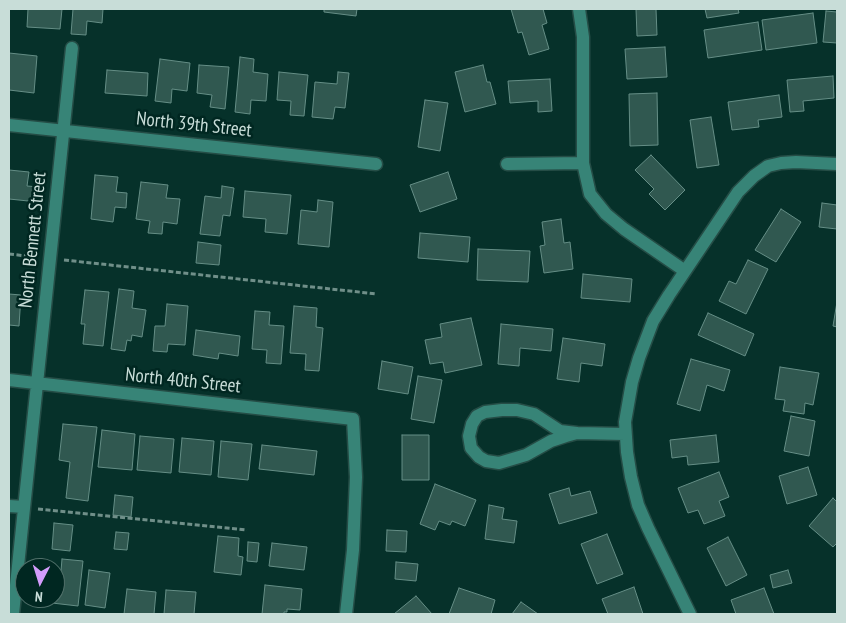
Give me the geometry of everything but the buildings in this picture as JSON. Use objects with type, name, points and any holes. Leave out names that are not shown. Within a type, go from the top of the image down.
[{"type":"street","points":[[578,9],[583,45],[583,163],[590,194],[606,214],[624,229],[685,271]]},
{"type":"street","name":"North Bennett Street","points":[[13,614],[72,48]]},
{"type":"street","name":"North 39th Street","points":[[9,125],[376,164]]},
{"type":"street","points":[[507,164],[583,163]]},
{"type":"street","points":[[690,614],[638,505],[631,477],[625,434],[627,407],[632,382],[646,338],[653,321],[685,271],[738,192],[754,176],[768,166],[781,163],[837,164]]},
{"type":"street","name":"North 40th Street","points":[[9,380],[353,419],[355,495],[353,550],[346,614]]},
{"type":"street","points":[[577,433],[551,441],[526,455],[499,463],[486,461],[478,457],[471,448],[469,436],[472,424],[477,416],[485,412],[502,410],[517,410],[534,414],[560,431],[625,434]]},
{"type":"street","points":[[9,506],[24,507]]},
{"type":"path","points":[[9,254],[377,294]]},
{"type":"path","points":[[24,507],[247,530]]}]
